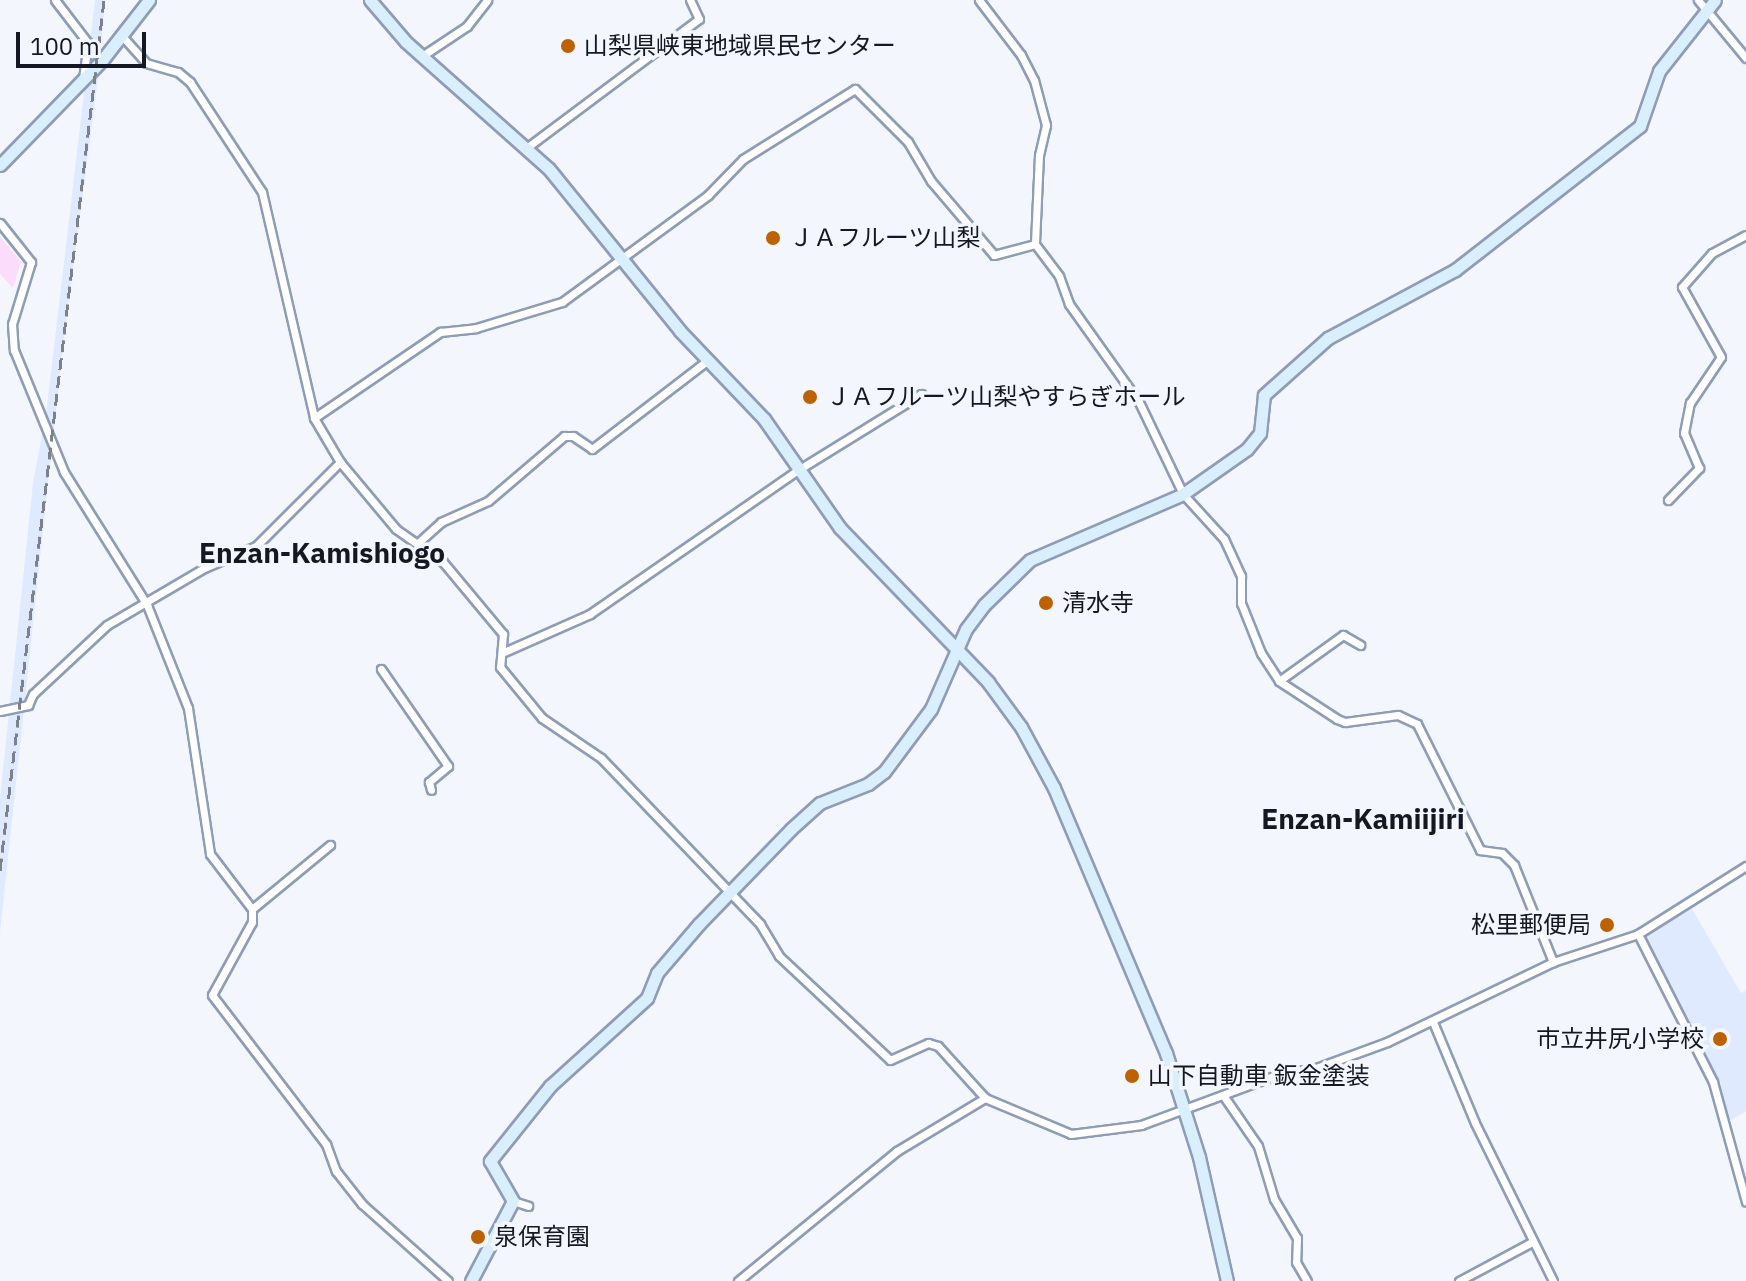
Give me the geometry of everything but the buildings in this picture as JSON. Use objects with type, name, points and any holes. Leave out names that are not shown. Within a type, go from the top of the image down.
[{"type":"street","points":[[55,0],[88,43],[83,80]]},
{"type":"street","points":[[0,165],[83,80],[149,0]]},
{"type":"street","points":[[370,0],[422,56],[529,146],[708,360],[764,419],[798,470],[877,571],[956,650],[1021,727],[1054,788],[1185,1109],[1227,1281]]},
{"type":"street","points":[[422,56],[467,26],[487,0]]},
{"type":"street","points":[[529,146],[699,19],[690,0]]},
{"type":"street","points":[[979,0],[1021,55],[1046,125],[1039,155],[1035,244],[1059,276],[1069,304],[1139,402],[1183,494],[1224,539],[1241,576],[1241,603],[1279,681],[1345,722],[1398,715],[1412,719],[1480,850],[1502,853],[1514,865],[1553,962]]},
{"type":"street","points":[[1698,0],[1712,6],[1746,58]]},
{"type":"street","points":[[528,1206],[513,1201],[490,1161],[550,1086],[647,998],[657,973],[727,893],[809,811],[884,772],[931,709],[956,650],[984,605],[1030,560],[1183,494],[1254,441],[1264,395],[1328,338],[1455,270],[1640,126],[1659,71],[1712,6]]},
{"type":"street","points":[[122,36],[146,63],[178,72],[190,82],[262,192],[314,418],[340,462],[396,529],[419,542],[443,562],[503,634],[504,652],[500,667],[542,718],[601,758],[760,924],[779,956],[890,1060],[928,1043],[938,1046],[985,1098],[1071,1134],[1141,1125],[1225,1098],[1433,1022],[1553,962],[1638,934],[1746,866]]},
{"type":"street","points":[[314,418],[374,382],[440,332],[545,310],[622,260],[708,195],[743,159],[855,89],[908,142],[931,181],[994,255],[1035,244]]},
{"type":"street","points":[[0,223],[31,262],[12,324],[14,350],[64,472],[147,605],[188,708],[210,854],[252,909],[252,922],[212,995],[326,1144],[336,1171],[362,1204],[448,1281]]},
{"type":"street","points":[[1668,500],[1699,468],[1684,433],[1690,403],[1721,357],[1682,287],[1712,253],[1746,235]]},
{"type":"street","points":[[419,542],[441,522],[488,501],[564,436],[573,436],[592,449],[708,360]]},
{"type":"street","points":[[504,652],[590,614],[798,470],[921,394]]},
{"type":"street","points":[[0,711],[28,705],[33,694],[107,625],[147,605],[204,568],[256,546],[340,462]]},
{"type":"street","points":[[1279,681],[1343,635],[1360,645]]},
{"type":"street","points":[[381,669],[448,766],[429,782],[431,790]]},
{"type":"street","points":[[252,909],[330,845]]},
{"type":"street","points":[[1638,934],[1713,1082],[1746,1202]]},
{"type":"street","points":[[1433,1022],[1532,1242],[1553,1281]]},
{"type":"street","points":[[738,1281],[897,1151],[985,1098]]},
{"type":"street","points":[[1225,1098],[1258,1146],[1274,1199],[1297,1238],[1296,1262],[1307,1281]]},
{"type":"street","points":[[471,1281],[513,1201]]},
{"type":"street","points":[[1459,1281],[1532,1242]]},
{"type":"shaded area","points":[[95,0],[105,0],[99,71],[63,344],[0,932],[0,799],[33,483],[46,415]]},
{"type":"shaded area","points":[[0,237],[21,262],[13,288],[0,274]]},
{"type":"shaded area","name":"市立井尻小学校","points":[[1692,909],[1741,993],[1746,991],[1746,1111],[1728,1122],[1717,1085],[1643,937]]},
{"type":"railway","points":[[0,870],[104,0]]},
{"type":"place","name":"山梨県峡東地域県民センター","points":[[568,46]]},
{"type":"place","name":"ＪＡフルーツ山梨","points":[[773,238]]},
{"type":"place","name":"ＪＡフルーツ山梨やすらぎホール","points":[[810,397]]},
{"type":"place","name":"清水寺","points":[[1046,603]]},
{"type":"place","name":"松里郵便局","points":[[1607,925]]},
{"type":"place","name":"市立井尻小学校","points":[[1720,1039]]},
{"type":"place","name":"山下自動車 鈑金塗装","points":[[1132,1076]]},
{"type":"place","name":"泉保育園","points":[[478,1237]]},
{"type":"district","name":"Enzan-Kamishiogo","points":[[322,553]]},
{"type":"district","name":"Enzan-Kamiijiri","points":[[1363,819]]}]
